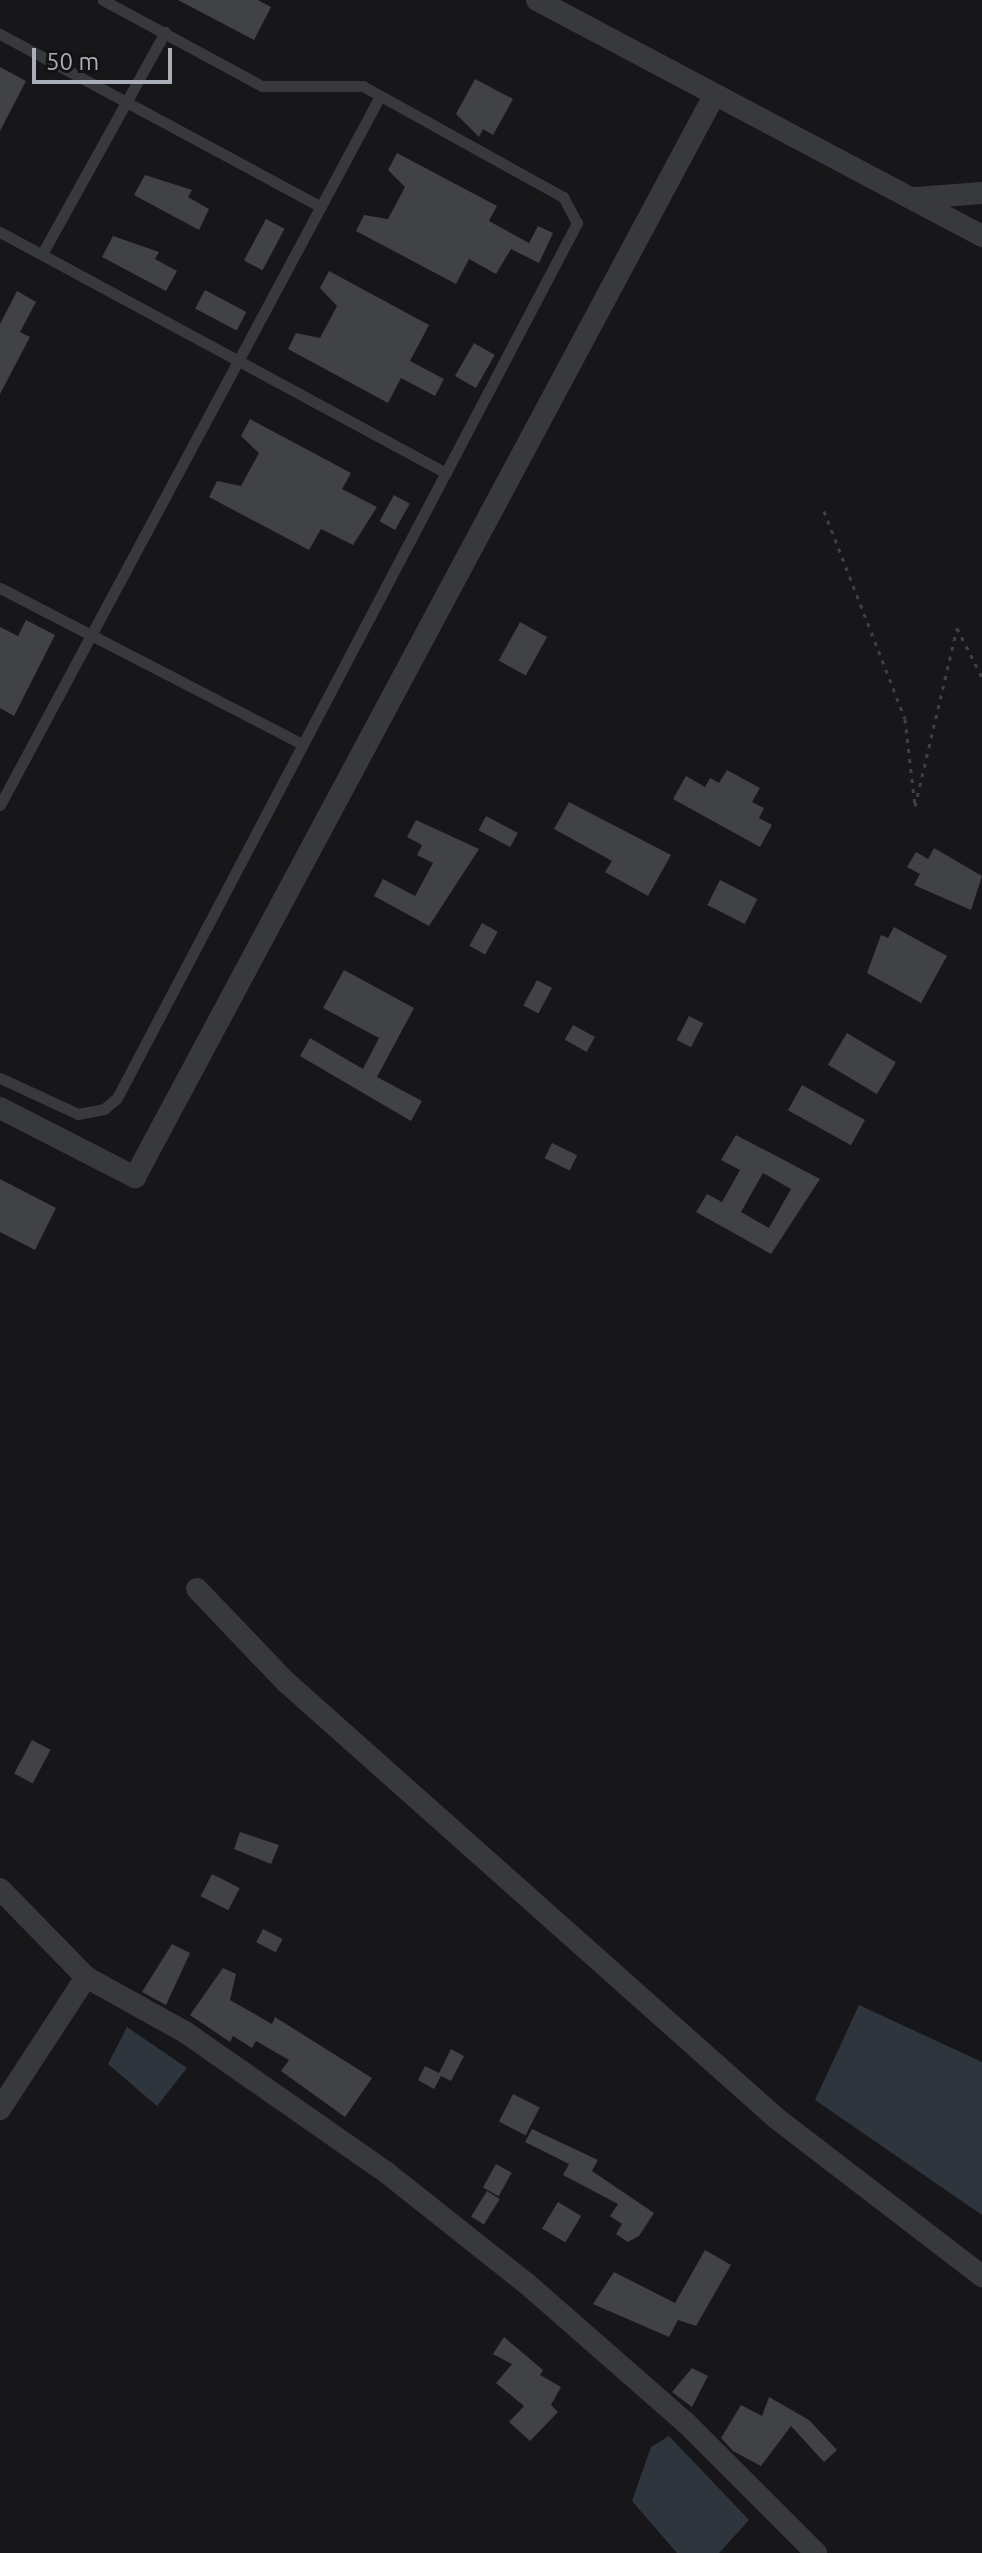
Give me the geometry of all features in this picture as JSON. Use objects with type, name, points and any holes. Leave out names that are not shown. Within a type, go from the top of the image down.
[{"type":"street","points":[[537,0],[982,236]]},
{"type":"street","points":[[0,1108],[135,1177],[714,96]]},
{"type":"street","points":[[913,198],[982,193]]},
{"type":"street","points":[[197,1589],[286,1682],[776,2118],[982,2276]]},
{"type":"street","points":[[0,1889],[86,1977],[185,2032],[399,2182],[686,2423],[816,2553]]},
{"type":"street","points":[[0,2109],[86,1977]]},
{"type":"lane","points":[[0,1078],[78,1114],[104,1109],[117,1098],[300,743],[446,473],[577,216],[563,197],[363,86],[262,86],[103,0]]},
{"type":"lane","points":[[42,254],[165,32]]},
{"type":"lane","points":[[0,34],[320,206]]},
{"type":"lane","points":[[0,805],[88,634],[239,362],[380,96]]},
{"type":"lane","points":[[0,232],[446,473]]},
{"type":"lane","points":[[0,588],[300,743]]},
{"type":"path","points":[[824,511],[905,719],[915,806],[957,628],[982,677]]},
{"type":"shaded area","points":[[859,2005],[982,2062],[982,2215],[815,2100]]},
{"type":"shaded area","points":[[127,2027],[187,2068],[157,2106],[108,2064]]},
{"type":"shaded area","points":[[669,2436],[749,2520],[719,2553],[677,2553],[632,2501],[651,2447]]},
{"type":"building","points":[[178,0],[258,0],[271,7],[254,40]]},
{"type":"building","points":[[0,67],[26,81],[0,131]]},
{"type":"building","points":[[475,79],[513,99],[493,135],[483,129],[479,137],[456,114]]},
{"type":"building","points":[[397,153],[497,206],[489,221],[529,243],[538,226],[553,233],[539,263],[511,249],[496,274],[469,259],[456,284],[356,231],[364,215],[388,219],[405,187],[388,170]]},
{"type":"building","points":[[145,175],[192,190],[188,197],[209,209],[199,230],[134,195]]},
{"type":"building","points":[[266,219],[285,229],[262,270],[244,260]]},
{"type":"building","points":[[113,236],[159,252],[155,259],[177,271],[166,291],[102,257]]},
{"type":"building","points":[[329,271],[429,325],[410,361],[444,379],[435,396],[401,378],[388,403],[288,349],[296,333],[320,338],[337,306],[320,288]]},
{"type":"building","points":[[205,290],[246,312],[237,331],[195,309]]},
{"type":"building","points":[[17,291],[36,302],[20,332],[30,337],[0,394],[0,324]]},
{"type":"building","points":[[474,343],[495,355],[476,388],[455,376]]},
{"type":"building","points":[[250,419],[351,473],[342,489],[377,507],[353,545],[321,529],[309,550],[209,497],[217,481],[241,486],[259,453],[241,436]]},
{"type":"building","points":[[394,495],[410,504],[395,530],[379,521]]},
{"type":"building","points":[[26,620],[55,635],[14,716],[0,708],[0,627],[18,636]]},
{"type":"building","points":[[520,622],[547,637],[526,676],[499,660]]},
{"type":"building","points":[[727,770],[760,788],[752,802],[764,808],[759,818],[772,825],[760,847],[673,799],[686,776],[705,787],[710,778],[719,783]]},
{"type":"building","points":[[569,802],[671,855],[648,896],[605,872],[612,861],[554,829]]},
{"type":"building","points":[[486,816],[518,833],[510,847],[478,830]]},
{"type":"building","points":[[416,820],[479,849],[429,926],[374,896],[383,879],[415,896],[433,863],[417,855],[422,845],[407,837]]},
{"type":"building","points":[[934,848],[982,876],[971,910],[914,885],[920,874],[907,867],[916,852],[928,859]]},
{"type":"building","points":[[720,880],[757,899],[745,924],[707,905]]},
{"type":"building","points":[[482,923],[498,932],[485,954],[469,946]]},
{"type":"building","points":[[894,927],[947,956],[921,1003],[867,973],[881,935],[888,938]]},
{"type":"building","points":[[344,970],[414,1008],[377,1077],[422,1101],[411,1121],[300,1056],[310,1038],[363,1069],[379,1038],[323,1008]]},
{"type":"building","points":[[537,980],[552,988],[538,1014],[523,1006]]},
{"type":"building","points":[[689,1016],[703,1023],[691,1047],[677,1040]]},
{"type":"building","points":[[573,1025],[595,1037],[587,1052],[565,1040]]},
{"type":"building","points":[[847,1033],[896,1062],[877,1094],[828,1065]]},
{"type":"building","points":[[802,1085],[865,1120],[851,1145],[788,1110]]},
{"type":"building","points":[[736,1135],[820,1179],[771,1254],[696,1212],[707,1194],[722,1202],[740,1170],[721,1160]],"holes":[[[763,1173],[791,1189],[769,1228],[741,1212]]]},
{"type":"building","points":[[552,1143],[577,1155],[570,1171],[545,1158]]},
{"type":"building","points":[[0,1179],[56,1208],[35,1250],[0,1232]]},
{"type":"building","points":[[32,1740],[51,1750],[33,1783],[14,1774]]},
{"type":"building","points":[[240,1832],[279,1845],[271,1864],[234,1849]]},
{"type":"building","points":[[212,1874],[240,1888],[228,1910],[201,1896]]},
{"type":"building","points":[[263,1929],[283,1939],[276,1952],[256,1942]]},
{"type":"building","points":[[172,1944],[190,1953],[166,2005],[142,1992]]},
{"type":"building","points":[[223,1968],[236,1974],[230,2000],[272,2024],[275,2017],[372,2078],[345,2117],[281,2071],[289,2060],[256,2041],[252,2048],[233,2036],[230,2042],[190,2015]]},
{"type":"building","points":[[451,2049],[464,2056],[451,2081],[441,2076],[434,2089],[418,2080],[425,2066],[439,2073]]},
{"type":"building","points":[[513,2094],[540,2108],[526,2135],[499,2122]]},
{"type":"building","points":[[532,2129],[598,2160],[592,2171],[654,2213],[639,2236],[628,2242],[616,2234],[622,2224],[610,2216],[618,2204],[563,2175],[569,2164],[525,2142]]},
{"type":"building","points":[[496,2164],[512,2173],[499,2196],[483,2188]]},
{"type":"building","points":[[487,2191],[500,2199],[484,2224],[471,2216]]},
{"type":"building","points":[[558,2202],[581,2216],[565,2242],[542,2229]]},
{"type":"building","points":[[705,2250],[731,2265],[696,2326],[678,2320],[669,2337],[593,2304],[614,2272],[675,2303]]},
{"type":"building","points":[[504,2337],[543,2370],[540,2375],[561,2387],[551,2405],[558,2412],[530,2441],[509,2422],[524,2406],[496,2383],[512,2364],[493,2354]]},
{"type":"building","points":[[692,2368],[708,2376],[692,2407],[672,2392]]},
{"type":"building","points":[[769,2397],[809,2420],[837,2450],[824,2462],[791,2426],[761,2466],[733,2451],[721,2438],[741,2405],[762,2416]]}]
